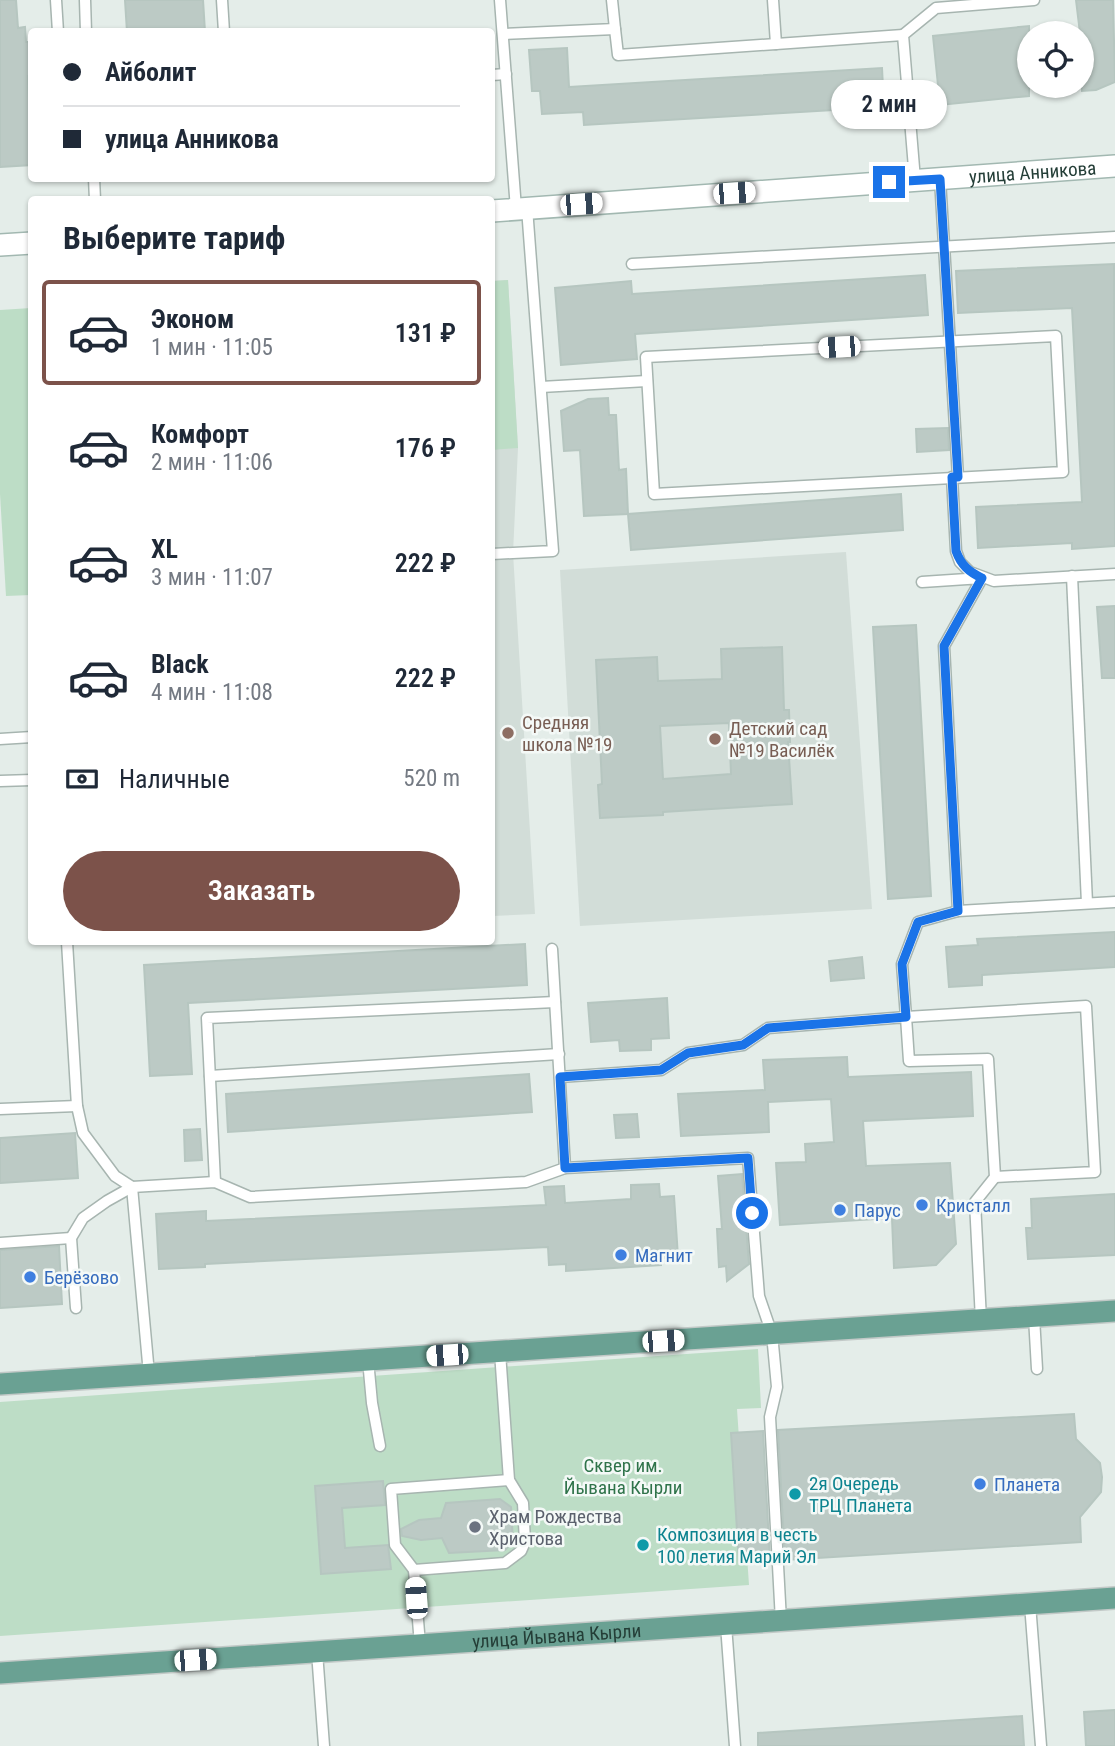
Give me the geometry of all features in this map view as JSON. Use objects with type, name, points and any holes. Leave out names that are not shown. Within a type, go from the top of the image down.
[{"type":"main road","points":[[0,1384],[1115,1311]]},
{"type":"main road","name":"улица Йывана Кырли","points":[[0,1674],[1115,1598]]},
{"type":"street","name":"улица Анникова","points":[[495,211],[1115,166]]},
{"type":"street","points":[[0,245],[28,243]]},
{"type":"lane","points":[[56,0],[58,28]]},
{"type":"lane","points":[[85,0],[86,28]]},
{"type":"lane","points":[[222,0],[224,28]]},
{"type":"lane","points":[[495,554],[552,551],[541,387],[500,0]]},
{"type":"lane","points":[[612,0],[618,55],[904,35],[935,4],[1034,0]]},
{"type":"lane","points":[[773,0],[776,44]]},
{"type":"lane","points":[[503,34],[615,29]]},
{"type":"lane","points":[[904,35],[915,180]]},
{"type":"lane","points":[[495,75],[506,74]]},
{"type":"lane","points":[[940,179],[950,341],[956,551],[960,562],[970,572],[982,578]]},
{"type":"lane","points":[[632,264],[1115,237]]},
{"type":"lane","points":[[1056,336],[1063,472],[654,494],[647,381],[646,356],[1056,336]]},
{"type":"lane","points":[[541,387],[647,381]]},
{"type":"lane","points":[[922,582],[1115,574]]},
{"type":"lane","points":[[1072,576],[1087,903]]},
{"type":"lane","points":[[958,911],[944,646],[982,578]]},
{"type":"lane","points":[[0,739],[28,737]]},
{"type":"lane","points":[[0,781],[28,780]]},
{"type":"lane","points":[[981,1320],[975,1202],[995,1177],[988,1059],[909,1061],[902,964],[918,922],[958,911],[1115,902]]},
{"type":"lane","points":[[67,945],[77,1106],[83,1133],[115,1176],[132,1187]]},
{"type":"lane","points":[[552,949],[565,1168]]},
{"type":"lane","points":[[215,1182],[207,1018],[555,1002]]},
{"type":"lane","points":[[560,1077],[661,1070],[688,1053],[743,1045],[768,1028],[1086,1006],[1095,1172],[995,1177]]},
{"type":"lane","points":[[210,1076],[559,1054]]},
{"type":"lane","points":[[0,1109],[77,1106]]},
{"type":"lane","points":[[76,1308],[71,1238],[83,1218],[132,1187],[215,1182],[250,1197],[526,1182],[565,1168],[748,1158],[759,1296],[772,1334],[777,1387],[770,1417],[781,1621]]},
{"type":"lane","points":[[132,1187],[149,1375]]},
{"type":"lane","points":[[0,1243],[71,1238]]},
{"type":"lane","points":[[1034,1316],[1037,1369]]},
{"type":"lane","points":[[414,1570],[505,1563],[521,1551],[525,1542],[523,1503],[509,1480],[500,1352]]},
{"type":"lane","points":[[368,1360],[380,1446]]},
{"type":"lane","points":[[420,1645],[414,1570],[395,1545],[391,1489],[509,1480]]},
{"type":"lane","points":[[1030,1604],[1041,1746]]},
{"type":"lane","points":[[726,1625],[736,1746]]},
{"type":"lane","points":[[317,1652],[324,1746]]},
{"type":"shaded area","name":"Средняя школа №19","points":[[508,280],[518,448],[513,553],[535,914],[495,916],[495,281]]},
{"type":"shaded area","name":"Детский сад №19 Василёк","points":[[846,552],[872,909],[580,926],[560,570]]},
{"type":"green space","points":[[508,280],[518,448],[495,450],[495,281]]},
{"type":"green space","points":[[28,308],[28,595],[6,596],[0,494],[0,310]]},
{"type":"green space","name":"Сквер им. Йывана Кырли","points":[[758,1349],[761,1408],[737,1409],[749,1585],[0,1636],[0,1402]]},
{"type":"building","points":[[0,0],[16,0],[18,28],[25,27],[28,42],[28,165],[0,167]]},
{"type":"building","points":[[125,0],[203,0],[205,28],[127,28]]},
{"type":"building","points":[[1076,0],[1113,0],[1115,82],[1096,90],[1094,21],[1079,21]]},
{"type":"building","points":[[1017,27],[1017,97],[940,105],[933,36]]},
{"type":"building","points":[[567,48],[569,87],[882,68],[884,107],[584,125],[583,112],[542,114],[540,91],[532,91],[529,50]]},
{"type":"building","points":[[1114,264],[1115,546],[1072,549],[1072,543],[978,548],[976,507],[1082,502],[1072,308],[958,313],[956,271]]},
{"type":"building","points":[[925,275],[928,315],[635,334],[637,359],[561,365],[555,288],[631,281],[632,294]]},
{"type":"building","points":[[608,398],[609,415],[616,415],[619,470],[626,469],[628,514],[584,516],[580,450],[564,451],[561,411],[588,399]]},
{"type":"building","points":[[948,428],[949,450],[917,452],[916,429]]},
{"type":"building","points":[[901,494],[903,530],[631,550],[628,514]]},
{"type":"building","points":[[1115,606],[1115,678],[1102,678],[1097,607]]},
{"type":"building","points":[[916,625],[931,896],[888,899],[873,627]]},
{"type":"building","points":[[782,647],[784,710],[789,710],[792,804],[600,818],[598,785],[602,784],[596,660],[657,657],[658,681],[722,679],[721,649]],"holes":[[[729,723],[731,774],[663,779],[660,726]]]},
{"type":"building","points":[[1115,932],[1115,967],[982,975],[982,985],[949,987],[946,947],[978,945],[977,939]]},
{"type":"building","points":[[525,944],[527,985],[188,1003],[192,1074],[150,1076],[144,965]]},
{"type":"building","points":[[862,957],[864,978],[831,981],[829,961]]},
{"type":"building","points":[[667,998],[669,1038],[651,1039],[651,1050],[620,1051],[619,1040],[591,1042],[588,1003]]},
{"type":"building","points":[[847,1057],[848,1077],[971,1072],[973,1116],[863,1121],[866,1166],[950,1163],[956,1244],[936,1265],[894,1268],[892,1218],[780,1225],[776,1163],[806,1162],[805,1144],[834,1142],[831,1099],[768,1102],[769,1132],[681,1136],[678,1094],[765,1090],[763,1060]]},
{"type":"building","points":[[529,1074],[532,1112],[228,1132],[226,1094]]},
{"type":"building","points":[[637,1114],[639,1137],[616,1138],[614,1115]]},
{"type":"building","points":[[200,1129],[202,1160],[185,1161],[184,1130]]},
{"type":"building","points":[[75,1133],[78,1178],[0,1183],[0,1138]]},
{"type":"building","points":[[742,1174],[749,1264],[727,1281],[726,1266],[719,1267],[717,1229],[722,1229],[718,1176]]},
{"type":"building","points":[[659,1184],[660,1197],[674,1196],[678,1257],[661,1258],[661,1265],[566,1271],[566,1264],[549,1265],[548,1247],[205,1264],[205,1267],[159,1269],[156,1214],[206,1211],[206,1221],[546,1205],[544,1187],[564,1186],[565,1203],[631,1199],[631,1185]]},
{"type":"building","points":[[1115,1194],[1115,1255],[1028,1259],[1026,1228],[1032,1228],[1031,1199]]},
{"type":"building","name":"Берёзово","points":[[59,1246],[62,1304],[0,1308],[0,1250]]},
{"type":"building","name":"Планета","points":[[1074,1414],[1076,1439],[1100,1463],[1102,1477],[1101,1492],[1080,1517],[1081,1542],[785,1560],[778,1430]]},
{"type":"building","points":[[763,1431],[770,1561],[739,1563],[731,1433]]},
{"type":"building","points":[[383,1481],[385,1505],[342,1508],[345,1548],[388,1545],[391,1569],[321,1574],[315,1486]]},
{"type":"building","points":[[500,1499],[511,1507],[513,1542],[505,1550],[449,1553],[442,1538],[421,1540],[402,1536],[401,1529],[419,1520],[441,1518],[446,1503]]},
{"type":"building","points":[[1115,1710],[1115,1746],[1086,1746],[1084,1712]]},
{"type":"building","points":[[1022,1716],[1024,1746],[758,1746],[758,1733]]},
{"type":"place","name":"Средняя школа №19","points":[[508,733]]},
{"type":"place","name":"Детский сад №19 Василёк","points":[[715,739]]},
{"type":"place","name":"Кристалл","points":[[922,1205]]},
{"type":"place","name":"Парус","points":[[840,1210]]},
{"type":"place","name":"Магнит","points":[[621,1255]]},
{"type":"place","name":"Берёзово","points":[[30,1277]]},
{"type":"place","name":"Планета","points":[[980,1484]]},
{"type":"place","name":"2я Очередь ТРЦ Планета","points":[[795,1494]]},
{"type":"place","name":"Храм Рождества Христова","points":[[475,1527]]},
{"type":"place","name":"Композиция в честь 100 летия Марий Эл","points":[[643,1545]]},
{"type":"route","points":[[752,1213],[748,1158],[565,1168],[560,1077],[661,1070],[688,1053],[743,1045],[768,1028],[906,1017],[902,964],[918,922],[958,911],[944,646],[982,578],[970,572],[960,562],[956,551],[952,477],[958,477],[940,179],[889,182]]}]
